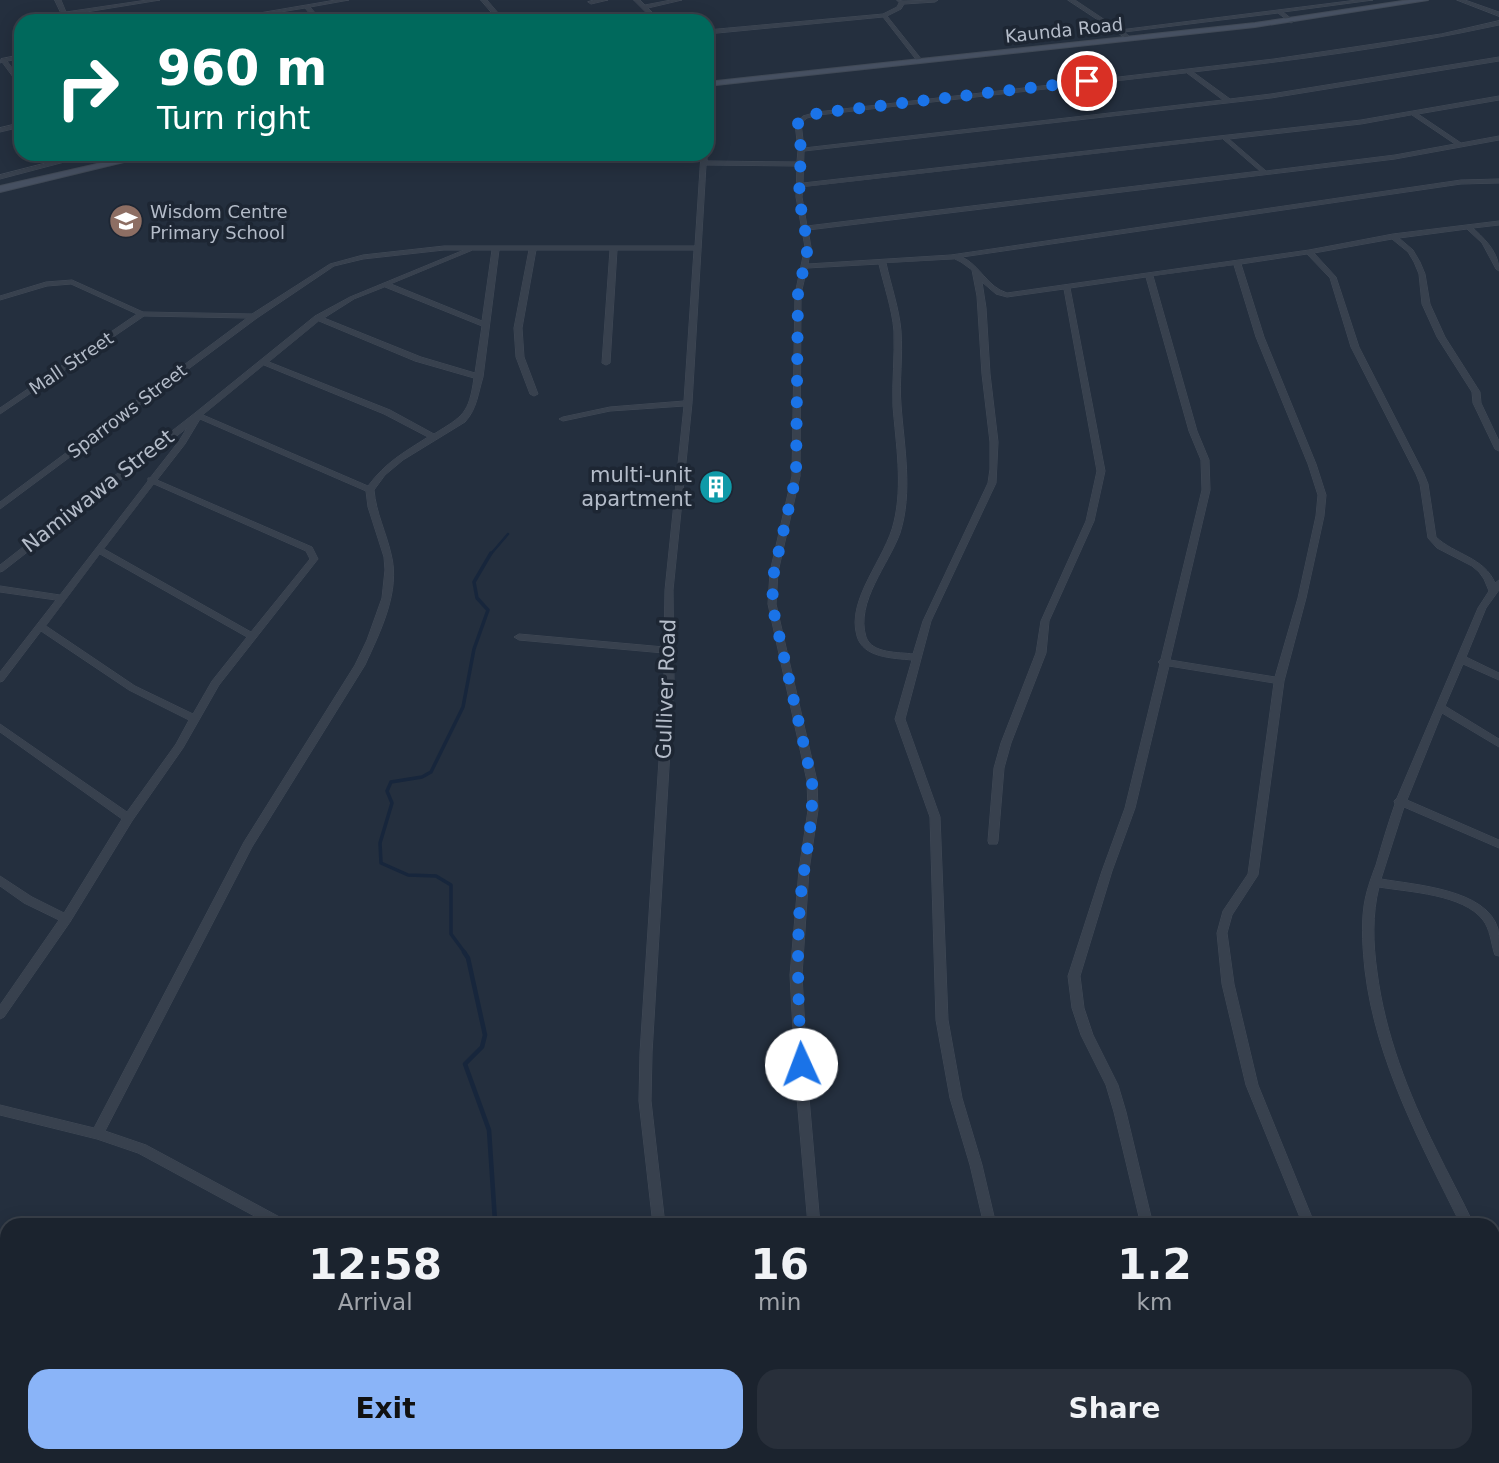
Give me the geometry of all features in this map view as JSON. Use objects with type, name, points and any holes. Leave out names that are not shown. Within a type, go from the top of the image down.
[{"type":"main road","name":"Kaunda Road","points":[[714,83],[1291,21],[1419,0]]},
{"type":"main road","points":[[0,189],[122,161]]},
{"type":"street","points":[[58,0],[64,13],[157,0]]},
{"type":"street","points":[[258,14],[346,0]]},
{"type":"street","points":[[484,0],[497,14]]},
{"type":"street","points":[[591,2],[605,0]]},
{"type":"street","points":[[637,0],[652,14]]},
{"type":"street","points":[[645,7],[679,0]]},
{"type":"street","points":[[714,31],[884,15],[900,8],[901,2],[935,0]]},
{"type":"street","points":[[1071,0],[1130,39]]},
{"type":"street","points":[[1121,31],[1370,0]]},
{"type":"street","points":[[1460,0],[1499,14]]},
{"type":"street","points":[[306,6],[313,14]]},
{"type":"street","points":[[1279,11],[1291,21]]},
{"type":"street","points":[[884,15],[920,61]]},
{"type":"street","points":[[1254,15],[1265,24]]},
{"type":"street","points":[[813,1218],[796,975],[803,881],[813,810],[812,781],[772,604],[774,572],[796,476],[798,294],[808,247],[800,207],[801,150],[798,123],[805,117],[819,113],[1188,71],[1392,43],[1499,23]]},
{"type":"street","points":[[801,150],[1229,101],[1499,59]]},
{"type":"street","points":[[2,61],[14,76]]},
{"type":"street","points":[[1188,71],[1229,101]]},
{"type":"street","points":[[800,185],[1362,122],[1499,98]]},
{"type":"street","points":[[1413,113],[1460,145]]},
{"type":"street","points":[[1225,138],[1263,171]]},
{"type":"street","points":[[805,228],[1395,157],[1499,138]]},
{"type":"street","points":[[714,159],[799,164]]},
{"type":"street","points":[[0,177],[62,161]]},
{"type":"street","name":"Gulliver Road","points":[[658,1218],[645,1101],[670,590],[688,403],[704,161]]},
{"type":"street","points":[[805,266],[947,257],[1461,182],[1499,181]]},
{"type":"street","points":[[947,257],[965,260],[988,288],[999,294],[1067,288],[1309,252],[1393,236],[1499,223]]},
{"type":"street","points":[[1468,228],[1485,242],[1499,269]]},
{"type":"street","points":[[1393,236],[1411,251],[1417,261],[1422,274],[1426,304],[1441,337],[1476,392],[1477,403],[1499,449]]},
{"type":"street","name":"Sparrows Street","points":[[0,506],[254,316],[319,272],[344,261],[419,250],[478,247],[699,248]]},
{"type":"street","name":"Namiwawa Street","points":[[0,569],[318,318],[384,284],[478,247]]},
{"type":"street","points":[[369,490],[382,473],[468,414],[479,377],[496,248]]},
{"type":"street","points":[[533,248],[518,328],[520,356],[534,394]]},
{"type":"street","points":[[606,363],[614,248]]},
{"type":"street","points":[[1309,252],[1333,277],[1355,347],[1424,484],[1432,538],[1485,570],[1496,587],[1482,608],[1399,801],[1369,907],[1368,942],[1378,1014],[1400,1084],[1464,1218]]},
{"type":"street","points":[[882,262],[892,297],[897,332],[895,379],[902,492],[893,545],[864,601],[859,618],[860,631],[863,642],[872,650],[915,657]]},
{"type":"street","points":[[1237,262],[1260,337],[1322,495],[1302,598],[1279,681],[1253,875],[1227,915],[1222,933],[1236,1027],[1252,1085],[1306,1218]]},
{"type":"street","points":[[975,270],[983,301],[986,373],[996,446],[995,466],[992,483],[926,621],[900,719],[935,817],[942,1020],[956,1098],[988,1218]]},
{"type":"street","points":[[1145,1218],[1114,1094],[1087,1035],[1078,1008],[1074,976],[1130,808],[1163,662],[1186,583],[1206,490],[1205,460],[1193,431],[1149,274]]},
{"type":"street","points":[[0,298],[46,284],[72,282],[142,314],[254,316]]},
{"type":"street","points":[[384,284],[486,325]]},
{"type":"street","points":[[993,841],[999,768],[1006,743],[1041,653],[1045,621],[1090,521],[1101,471],[1067,288]]},
{"type":"street","name":"Mall Street","points":[[0,412],[142,314]]},
{"type":"street","points":[[318,318],[418,359],[479,377]]},
{"type":"street","points":[[263,362],[387,412],[433,437]]},
{"type":"street","points":[[563,419],[610,409],[688,403]]},
{"type":"street","points":[[0,679],[182,442],[198,415],[369,490]]},
{"type":"street","points":[[0,1014],[66,919],[128,818],[175,754],[215,683],[312,564],[312,551],[151,480]]},
{"type":"street","points":[[97,1134],[248,845],[304,758],[360,665],[371,641],[388,590],[391,572],[369,490]]},
{"type":"street","points":[[99,550],[251,636]]},
{"type":"street","points":[[0,589],[63,598]]},
{"type":"street","points":[[41,628],[132,688],[194,718]]},
{"type":"street","points":[[519,637],[669,650]]},
{"type":"street","points":[[1462,659],[1499,677]]},
{"type":"street","points":[[1163,662],[1279,681]]},
{"type":"street","points":[[1441,708],[1499,744]]},
{"type":"street","points":[[0,727],[128,818]]},
{"type":"street","points":[[1399,801],[1499,844]]},
{"type":"street","points":[[0,880],[28,900],[66,919]]},
{"type":"street","points":[[1376,882],[1468,902],[1487,917],[1499,952]]},
{"type":"street","points":[[0,1110],[97,1134],[142,1149],[271,1218]]},
{"type":"waterway","points":[[490,555],[508,534]]},
{"type":"waterway","points":[[465,953],[451,934],[451,885],[436,876],[408,875],[381,863],[380,843],[392,803],[387,791],[391,782],[422,777],[431,772],[463,707],[474,649],[488,610],[477,598],[474,582],[491,553]]},
{"type":"waterway","points":[[464,952],[468,958],[485,1035],[482,1047],[465,1064],[489,1130],[495,1218]]},
{"type":"place","name":"Wisdom Centre Primary School","points":[[126,221]]},
{"type":"place","name":"multi-unit apartment","points":[[716,487]]},
{"type":"route","points":[[801,1064],[796,975],[800,904],[813,810],[812,781],[772,604],[774,572],[796,476],[798,294],[808,247],[799,197],[801,150],[798,123],[805,117],[819,113],[1087,81]]}]
